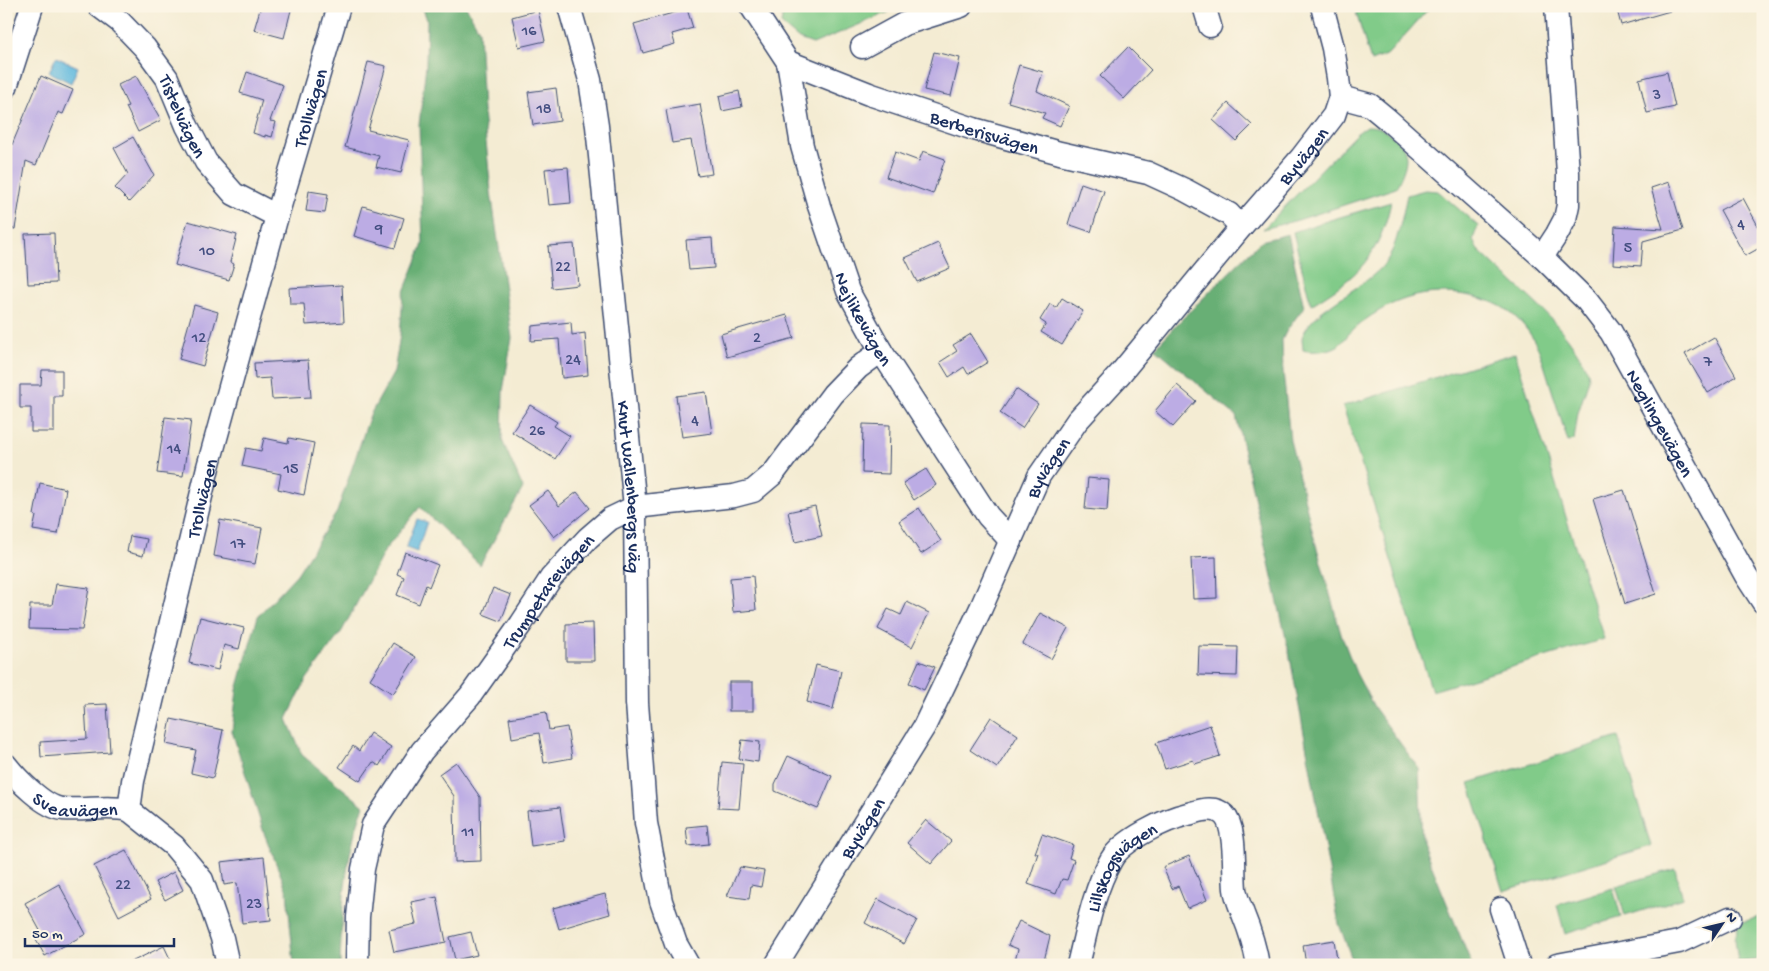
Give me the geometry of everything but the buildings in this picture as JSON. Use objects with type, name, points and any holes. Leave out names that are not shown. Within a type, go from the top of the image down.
[{"type":"street","points":[[6,88],[32,6]]},
{"type":"street","name":"Tistelvägen","points":[[99,6],[118,21],[145,48],[167,78],[187,126],[206,162],[234,194],[277,216]]},
{"type":"street","name":"Trollvägen","points":[[129,810],[132,781],[208,467],[277,216],[339,6]]},
{"type":"street","name":"Knut Wallenbergs väg","points":[[569,6],[590,80],[597,126],[635,506],[637,703],[646,823],[661,901],[676,944],[688,965]]},
{"type":"street","points":[[751,6],[788,62]]},
{"type":"street","points":[[862,47],[904,24],[961,6]]},
{"type":"street","points":[[1322,6],[1333,48],[1340,97]]},
{"type":"street","points":[[1542,257],[1557,234],[1568,205],[1568,173],[1556,6]]},
{"type":"street","name":"Berberisvägen","points":[[788,62],[869,94],[974,129],[1060,153],[1148,173],[1185,190],[1229,214],[1241,227]]},
{"type":"street","name":"Nejlikevägen","points":[[788,62],[802,146],[819,206],[848,291],[881,351],[988,516],[1011,541]]},
{"type":"street","name":"Byvägen","points":[[776,965],[924,727],[981,608],[1039,476],[1077,421],[1120,374],[1241,227],[1319,137],[1334,115],[1340,97]]},
{"type":"street","name":"Neglingevägen","points":[[1340,97],[1370,105],[1387,119],[1542,257],[1587,301],[1612,332],[1703,499],[1763,602]]},
{"type":"street","name":"Trumpetarevägen","points":[[357,965],[358,917],[363,869],[373,825],[422,751],[470,696],[551,578],[588,538],[610,519],[635,506],[734,496],[753,491],[773,474],[833,394],[858,368],[881,351]]},
{"type":"street","name":"Sveavägen","points":[[6,765],[14,775],[53,807],[62,810],[117,808],[129,810]]},
{"type":"street","name":"Lillskogsvägen","points":[[1078,965],[1093,901],[1112,859],[1119,850],[1138,835],[1159,824],[1185,814],[1208,809],[1216,810],[1223,814],[1228,820],[1232,831],[1235,891],[1256,947],[1258,965]]},
{"type":"street","points":[[129,810],[174,846],[202,880],[222,938],[228,965]]},
{"type":"street","points":[[1502,909],[1519,965]]},
{"type":"street","points":[[1557,965],[1679,942],[1730,918]]},
{"type":"green space","points":[[422,6],[466,6],[479,30],[483,111],[491,192],[512,338],[503,391],[502,440],[523,488],[480,565],[420,507],[385,550],[342,631],[306,680],[287,719],[302,755],[364,806],[357,825],[348,864],[343,904],[340,965],[294,965],[287,891],[264,833],[232,731],[237,690],[258,616],[297,574],[337,512],[370,415],[394,372],[400,335],[403,294],[423,244],[419,125],[426,65],[427,20]]},
{"type":"green space","points":[[784,6],[887,6],[889,12],[813,44],[799,39],[781,24]]},
{"type":"green space","points":[[1354,6],[1431,6],[1388,54],[1371,61]]},
{"type":"green space","points":[[1367,126],[1376,127],[1386,132],[1397,140],[1405,152],[1405,165],[1396,188],[1298,220],[1263,229],[1356,134]]},
{"type":"green space","points":[[1425,190],[1438,191],[1478,226],[1473,239],[1477,249],[1548,316],[1573,345],[1583,362],[1589,379],[1578,413],[1574,440],[1568,442],[1542,358],[1532,337],[1510,312],[1490,301],[1468,295],[1445,293],[1412,297],[1401,300],[1372,315],[1336,347],[1321,351],[1303,350],[1303,335],[1309,324],[1329,306],[1366,281],[1386,262],[1396,239],[1407,195]]},
{"type":"green space","points":[[1391,202],[1382,233],[1367,260],[1347,280],[1311,305],[1293,232]]},
{"type":"green space","points":[[1288,234],[1304,307],[1282,340],[1283,371],[1290,440],[1313,534],[1341,634],[1356,673],[1374,707],[1419,769],[1422,842],[1472,965],[1354,965],[1339,924],[1289,652],[1236,416],[1155,348],[1261,241]]},
{"type":"green space","points":[[1515,353],[1604,639],[1432,691],[1343,406]]},
{"type":"green space","points":[[1618,737],[1651,846],[1503,891],[1469,783]]},
{"type":"green space","points":[[1675,869],[1683,898],[1625,916],[1616,886]]},
{"type":"green space","points":[[1613,888],[1621,917],[1565,934],[1557,905]]},
{"type":"green space","points":[[1763,916],[1763,957],[1756,960],[1738,962],[1735,939],[1739,923]]},
{"type":"water","points":[[56,57],[78,67],[71,83],[49,72]]},
{"type":"water","points":[[417,519],[427,522],[417,552],[406,548]]}]
